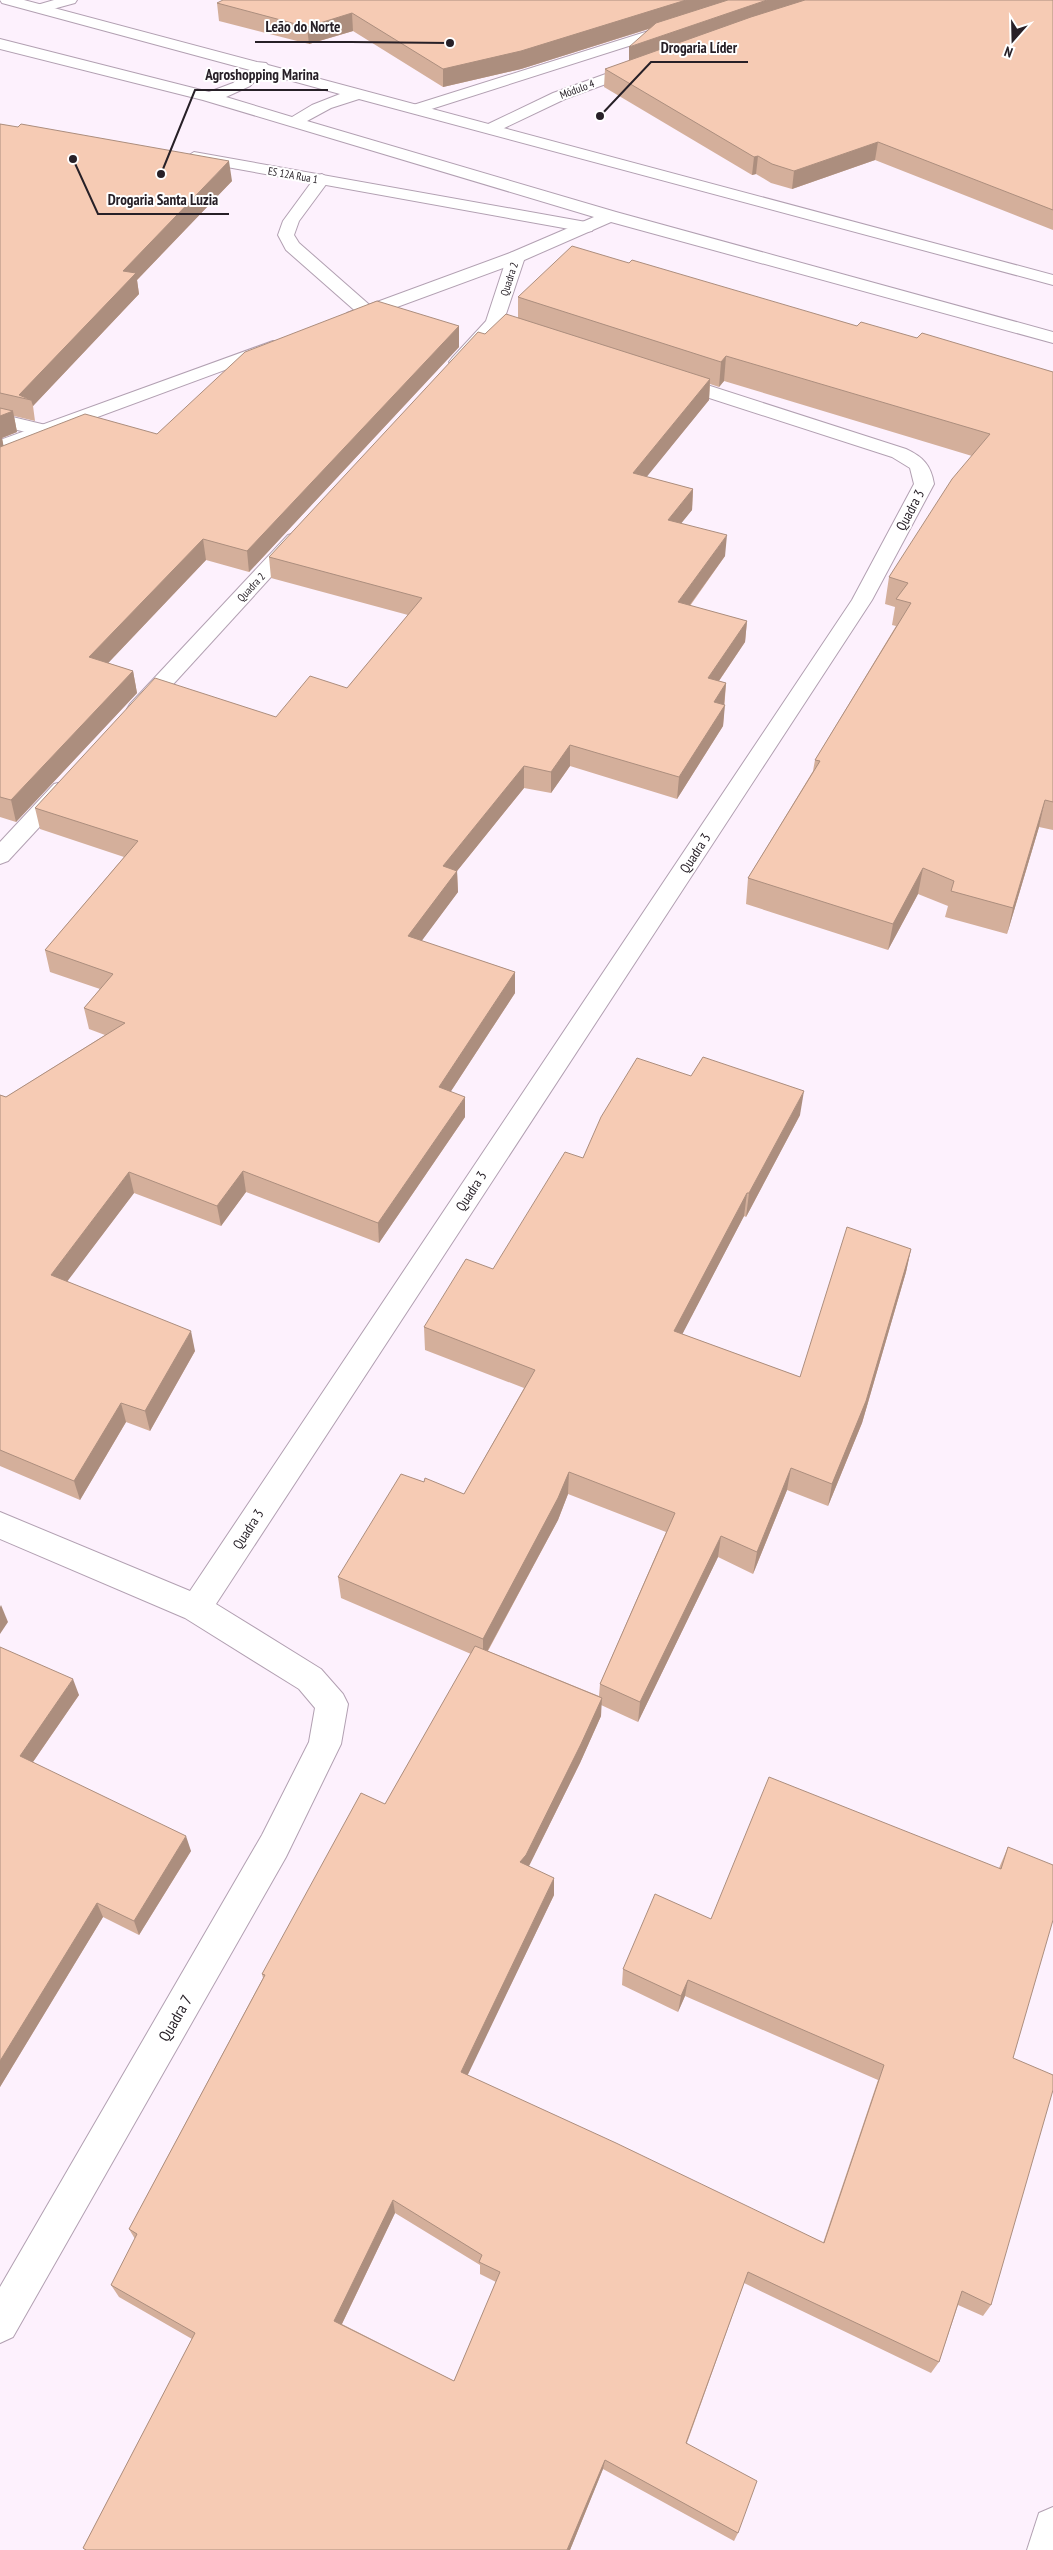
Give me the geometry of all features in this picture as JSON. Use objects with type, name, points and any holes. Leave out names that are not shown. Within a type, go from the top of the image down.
[{"type":"street","points":[[7,0],[261,66],[1053,280]]},
{"type":"street","points":[[42,8],[70,0]]},
{"type":"street","points":[[416,109],[689,23]]},
{"type":"street","points":[[662,31],[680,39]]},
{"type":"street","points":[[0,44],[209,97],[610,216],[1053,338]]},
{"type":"street","name":"Módulo 4","points":[[490,129],[559,96],[655,61]]},
{"type":"street","points":[[209,97],[236,89],[251,79],[261,66]]},
{"type":"street","points":[[510,79],[559,96]]},
{"type":"street","points":[[294,122],[314,109],[335,99],[361,94]]},
{"type":"street","name":"ES 12A Rua 1","points":[[175,154],[586,227]]},
{"type":"street","points":[[322,179],[291,221],[286,235],[292,246],[367,312]]},
{"type":"street","points":[[339,322],[516,258],[610,216]]},
{"type":"street","name":"Quadra 2","points":[[448,374],[504,326],[516,258]]},
{"type":"street","points":[[0,446],[293,339]]},
{"type":"street","name":"Quadra 3","points":[[196,1608],[862,600],[924,484],[923,470],[914,460],[899,453],[654,374]]},
{"type":"street","points":[[0,420],[44,430]]},
{"type":"street","name":"Quadra 2","points":[[127,720],[307,526]]},
{"type":"street","points":[[0,856],[73,778]]},
{"type":"street","points":[[0,1525],[196,1608]]},
{"type":"street","name":"Quadra 7","points":[[0,2324],[274,1846],[325,1744],[332,1704],[310,1679],[196,1608]]},
{"type":"street","points":[[1047,2550],[1053,2527]]},
{"type":"building","points":[[223,0],[686,0],[521,51],[443,69],[352,13],[307,27],[217,3]]},
{"type":"building","points":[[728,0],[767,0],[629,47],[656,23]]},
{"type":"building","points":[[805,0],[1053,0],[1053,210],[878,142],[794,171],[772,164],[758,156],[754,157],[605,69],[751,17]]},
{"type":"building","points":[[0,124],[18,127],[21,124],[229,161],[123,271],[136,273],[19,395],[31,400],[0,393]]},
{"type":"building","points":[[572,246],[629,263],[632,260],[857,326],[861,322],[917,338],[922,333],[1053,372],[1053,802],[1045,800],[1013,908],[951,891],[954,881],[923,868],[893,924],[748,878],[820,761],[815,760],[911,603],[896,599],[908,583],[889,577],[952,479],[990,434],[726,356],[721,362],[518,297]]},
{"type":"building","points":[[377,301],[459,326],[247,551],[203,539],[89,657],[133,671],[11,800],[0,797],[0,447],[85,414],[157,434],[245,352]]},
{"type":"building","points":[[506,314],[710,379],[633,473],[693,489],[668,520],[727,535],[678,602],[747,621],[708,678],[726,683],[714,702],[725,705],[679,777],[570,745],[551,772],[524,766],[443,866],[457,871],[408,936],[515,972],[439,1087],[465,1097],[378,1223],[243,1171],[217,1206],[129,1172],[51,1275],[191,1331],[145,1411],[121,1403],[74,1481],[0,1450],[0,1095],[6,1097],[125,1023],[84,1008],[113,974],[45,950],[138,841],[35,808],[155,678],[276,717],[310,676],[347,688],[422,598],[269,557],[478,332],[485,334]]},
{"type":"building","points":[[0,408],[13,411],[0,416]]},
{"type":"building","points":[[703,1057],[804,1091],[749,1193],[747,1193],[674,1331],[800,1377],[847,1227],[911,1249],[866,1401],[832,1484],[791,1468],[757,1552],[721,1536],[640,1702],[600,1684],[675,1513],[569,1472],[558,1498],[483,1639],[338,1577],[401,1474],[424,1482],[425,1478],[464,1494],[535,1370],[424,1327],[466,1259],[493,1269],[565,1152],[583,1158],[601,1117],[637,1058],[691,1076]]},
{"type":"building","points":[[475,1646],[602,1698],[526,1855],[520,1862],[554,1878],[461,2072],[616,2143],[824,2243],[884,2065],[688,1980],[681,1996],[623,1969],[655,1894],[711,1919],[769,1777],[1001,1869],[1008,1847],[1053,1865],[1053,1920],[1013,2058],[1053,2075],[1053,2090],[991,2305],[962,2291],[939,2362],[748,2272],[686,2443],[757,2481],[738,2533],[605,2460],[567,2550],[86,2550],[83,2548],[195,2333],[111,2285],[137,2234],[129,2229],[265,1975],[262,1974],[361,1793],[385,1804]],"holes":[[[393,2200],[482,2255],[479,2262],[500,2272],[454,2381],[334,2321]]]},
{"type":"building","points":[[0,1647],[73,1679],[20,1756],[186,1836],[134,1921],[97,1903],[0,2061]]},
{"type":"place","name":"Leão do Norte","points":[[450,43]]},
{"type":"place","name":"Drogaria Líder","points":[[600,116]]},
{"type":"place","name":"Drogaria Santa Luzia","points":[[73,159]]},
{"type":"place","name":"Agroshopping Marina","points":[[161,174]]}]
